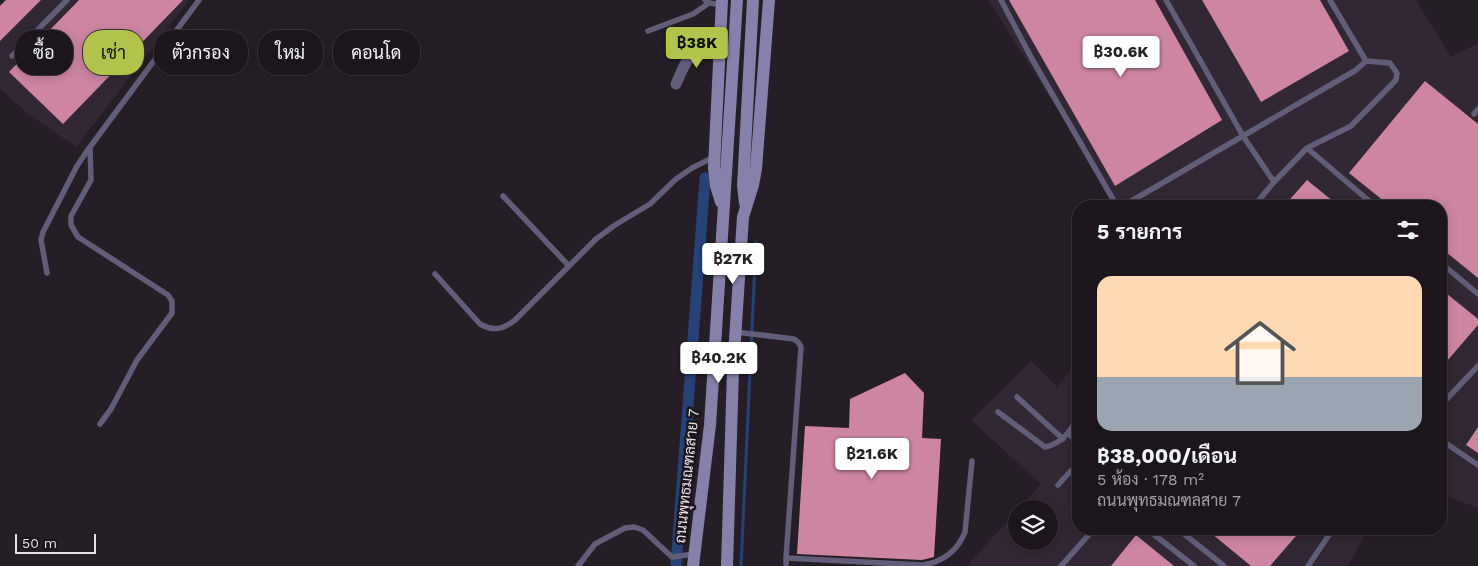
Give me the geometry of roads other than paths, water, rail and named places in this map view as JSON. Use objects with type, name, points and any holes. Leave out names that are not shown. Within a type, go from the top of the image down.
[{"type":"main road","name":"ถนนพุทธมณฑลสาย 7","points":[[694,560],[710,425],[737,0]]},
{"type":"main road","points":[[727,566],[736,332],[745,205],[743,186],[753,0]]},
{"type":"main road","points":[[745,205],[753,185],[756,169],[769,0]]},
{"type":"main road","points":[[715,2],[719,52],[714,156],[716,186],[723,207]]},
{"type":"street","points":[[676,84],[690,57],[700,51],[719,52]]},
{"type":"lane","points":[[12,56],[67,0]]},
{"type":"lane","points":[[48,273],[41,240],[43,232],[77,166],[199,0]]},
{"type":"lane","points":[[1001,0],[1032,59],[1113,200]]},
{"type":"lane","points":[[1166,0],[1243,136],[1274,182]]},
{"type":"lane","points":[[1330,0],[1366,61]]},
{"type":"lane","points":[[648,30],[693,14],[715,2]]},
{"type":"lane","points":[[1133,200],[1356,70],[1366,61],[1390,63],[1397,73],[1396,80],[1351,126],[1307,148],[1259,200]]},
{"type":"lane","points":[[90,147],[91,180],[71,216],[70,224],[73,231],[87,244],[168,295],[173,306],[172,313],[137,360],[111,409],[100,424]]},
{"type":"lane","points":[[1307,148],[1368,200]]},
{"type":"lane","points":[[435,274],[480,324],[489,329],[506,327],[596,239],[614,225],[650,204],[676,179],[714,156]]},
{"type":"lane","points":[[503,196],[569,266]]},
{"type":"lane","points":[[1447,268],[1478,294]]},
{"type":"lane","points":[[736,332],[794,339],[801,347],[786,566]]},
{"type":"lane","points":[[1447,399],[1478,366]]},
{"type":"lane","points":[[1017,397],[1063,439]]},
{"type":"lane","points":[[998,412],[1045,447],[1053,446],[1063,439],[1072,427]]},
{"type":"lane","points":[[1068,432],[1072,436]]},
{"type":"lane","points":[[1447,444],[1478,465]]},
{"type":"lane","points":[[786,558],[922,565],[936,563],[944,559],[965,532],[972,462]]},
{"type":"lane","points":[[1058,485],[1072,470]]},
{"type":"lane","points":[[578,566],[595,544],[625,528],[634,527],[643,530],[672,557],[694,560]]},
{"type":"lane","points":[[1061,566],[1089,535]]},
{"type":"lane","points":[[1155,535],[1194,566]]},
{"type":"lane","points":[[1185,535],[1224,566]]},
{"type":"lane","points":[[1308,566],[1328,535]]},
{"type":"waterway","points":[[676,566],[705,178]]},
{"type":"waterway","points":[[741,566],[756,242]]}]
